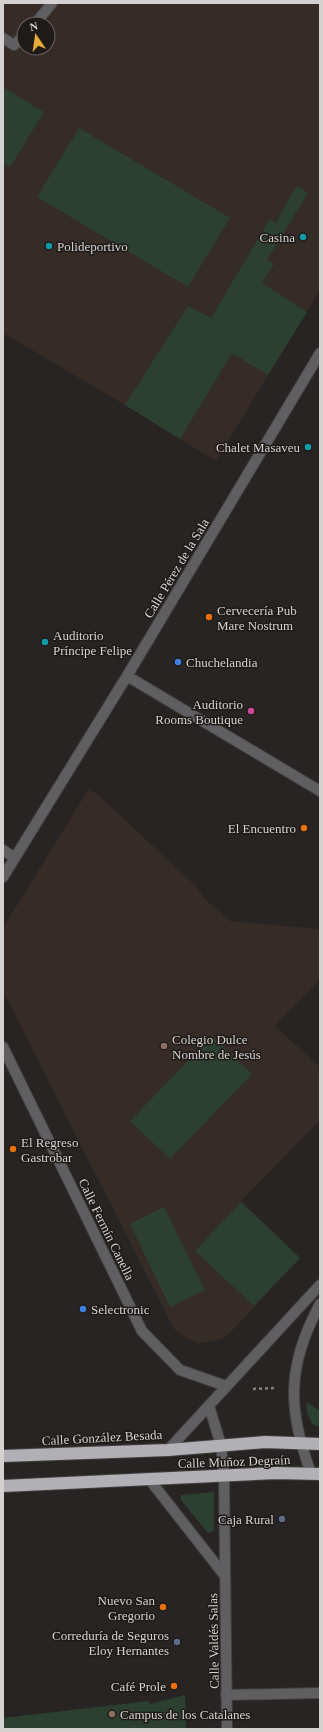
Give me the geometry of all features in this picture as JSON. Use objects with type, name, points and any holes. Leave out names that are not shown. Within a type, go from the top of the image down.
[{"type":"highway","name":"Calle Muñoz Degraín","points":[[168,1450],[279,1442],[320,1444]]},
{"type":"highway","name":"Calle González Besada","points":[[3,1456],[168,1450]]},
{"type":"highway","name":"Calle Muñoz Degraín","points":[[149,1479],[276,1473],[315,1473]]},
{"type":"highway","points":[[3,1486],[149,1479]]},
{"type":"street","points":[[41,16],[52,3]]},
{"type":"street","points":[[3,38],[14,45],[16,43]]},
{"type":"street","name":"Calle Pérez de la Sala","points":[[3,877],[127,676],[320,353]]},
{"type":"street","points":[[127,676],[320,791]]},
{"type":"street","points":[[3,850],[15,858]]},
{"type":"street","name":"Calle Fermín Canella","points":[[3,1047],[142,1331],[180,1370],[226,1386]]},
{"type":"street","name":"Calle González Besada","points":[[168,1450],[320,1285]]},
{"type":"street","points":[[315,1473],[300,1443],[294,1411],[294,1389],[295,1366],[308,1326],[320,1304]]},
{"type":"street","points":[[209,1406],[221,1445],[224,1476]]},
{"type":"street","name":"Calle Valdés Salas","points":[[224,1476],[227,1729]]},
{"type":"street","name":"Calle Valdés Salas","points":[[149,1479],[225,1576]]},
{"type":"street","points":[[226,1695],[320,1693]]},
{"type":"path","points":[[226,1386],[240,1391],[272,1388],[294,1389]]},
{"type":"shaded area","points":[[3,3],[320,3],[320,290],[216,461],[3,333]]},
{"type":"shaded area","name":"Colegio Dulce Nombre de Jesús","points":[[88,790],[96,793],[195,885],[205,899],[230,921],[320,929],[320,980],[275,1026],[320,1067],[320,1120],[241,1201],[300,1258],[230,1333],[221,1339],[210,1342],[198,1343],[188,1339],[174,1329],[3,991],[3,928]]},
{"type":"green space","points":[[3,87],[44,112],[10,167],[3,163]]},
{"type":"green space","points":[[79,128],[230,218],[188,287],[37,197]]},
{"type":"green space","points":[[296,186],[308,193],[267,260],[274,264],[262,283],[307,312],[268,375],[232,353],[180,439],[125,405],[188,306],[211,318],[270,219],[276,223]]},
{"type":"green space","points":[[212,1036],[252,1074],[170,1159],[130,1121]]},
{"type":"green space","points":[[241,1202],[300,1258],[254,1306],[195,1251]]},
{"type":"green space","points":[[164,1207],[205,1290],[170,1307],[130,1224]]},
{"type":"green space","points":[[306,1402],[320,1411],[320,1427],[312,1424],[307,1412]]},
{"type":"green space","points":[[214,1492],[214,1531],[208,1533],[181,1500],[181,1495]]},
{"type":"green space","name":"Campus de los Catalanes","points":[[185,1695],[186,1729],[3,1729],[3,1718],[149,1701],[150,1704]]},
{"type":"place","name":"Casina","points":[[303,237]]},
{"type":"place","name":"Polideportivo","points":[[49,246]]},
{"type":"place","name":"Chalet Masaveu","points":[[308,447]]},
{"type":"place","name":"Cervecería Pub Mare Nostrum","points":[[209,617]]},
{"type":"place","name":"Auditorio Príncipe Felipe","points":[[45,642]]},
{"type":"place","name":"Chuchelandia","points":[[178,662]]},
{"type":"place","name":"Auditorio Rooms Boutique","points":[[251,711]]},
{"type":"place","name":"El Encuentro","points":[[304,828]]},
{"type":"place","name":"Colegio Dulce Nombre de Jesús","points":[[164,1046]]},
{"type":"place","name":"El Regreso Gastrobar","points":[[13,1149]]},
{"type":"place","name":"Selectronic","points":[[83,1309]]},
{"type":"place","name":"Caja Rural","points":[[282,1519]]},
{"type":"place","name":"Nuevo San Gregorio","points":[[163,1607]]},
{"type":"place","name":"Correduría de Seguros Eloy Hernantes","points":[[177,1642]]},
{"type":"place","name":"Café Prole","points":[[174,1686]]},
{"type":"place","name":"Campus de los Catalanes","points":[[112,1714]]}]
